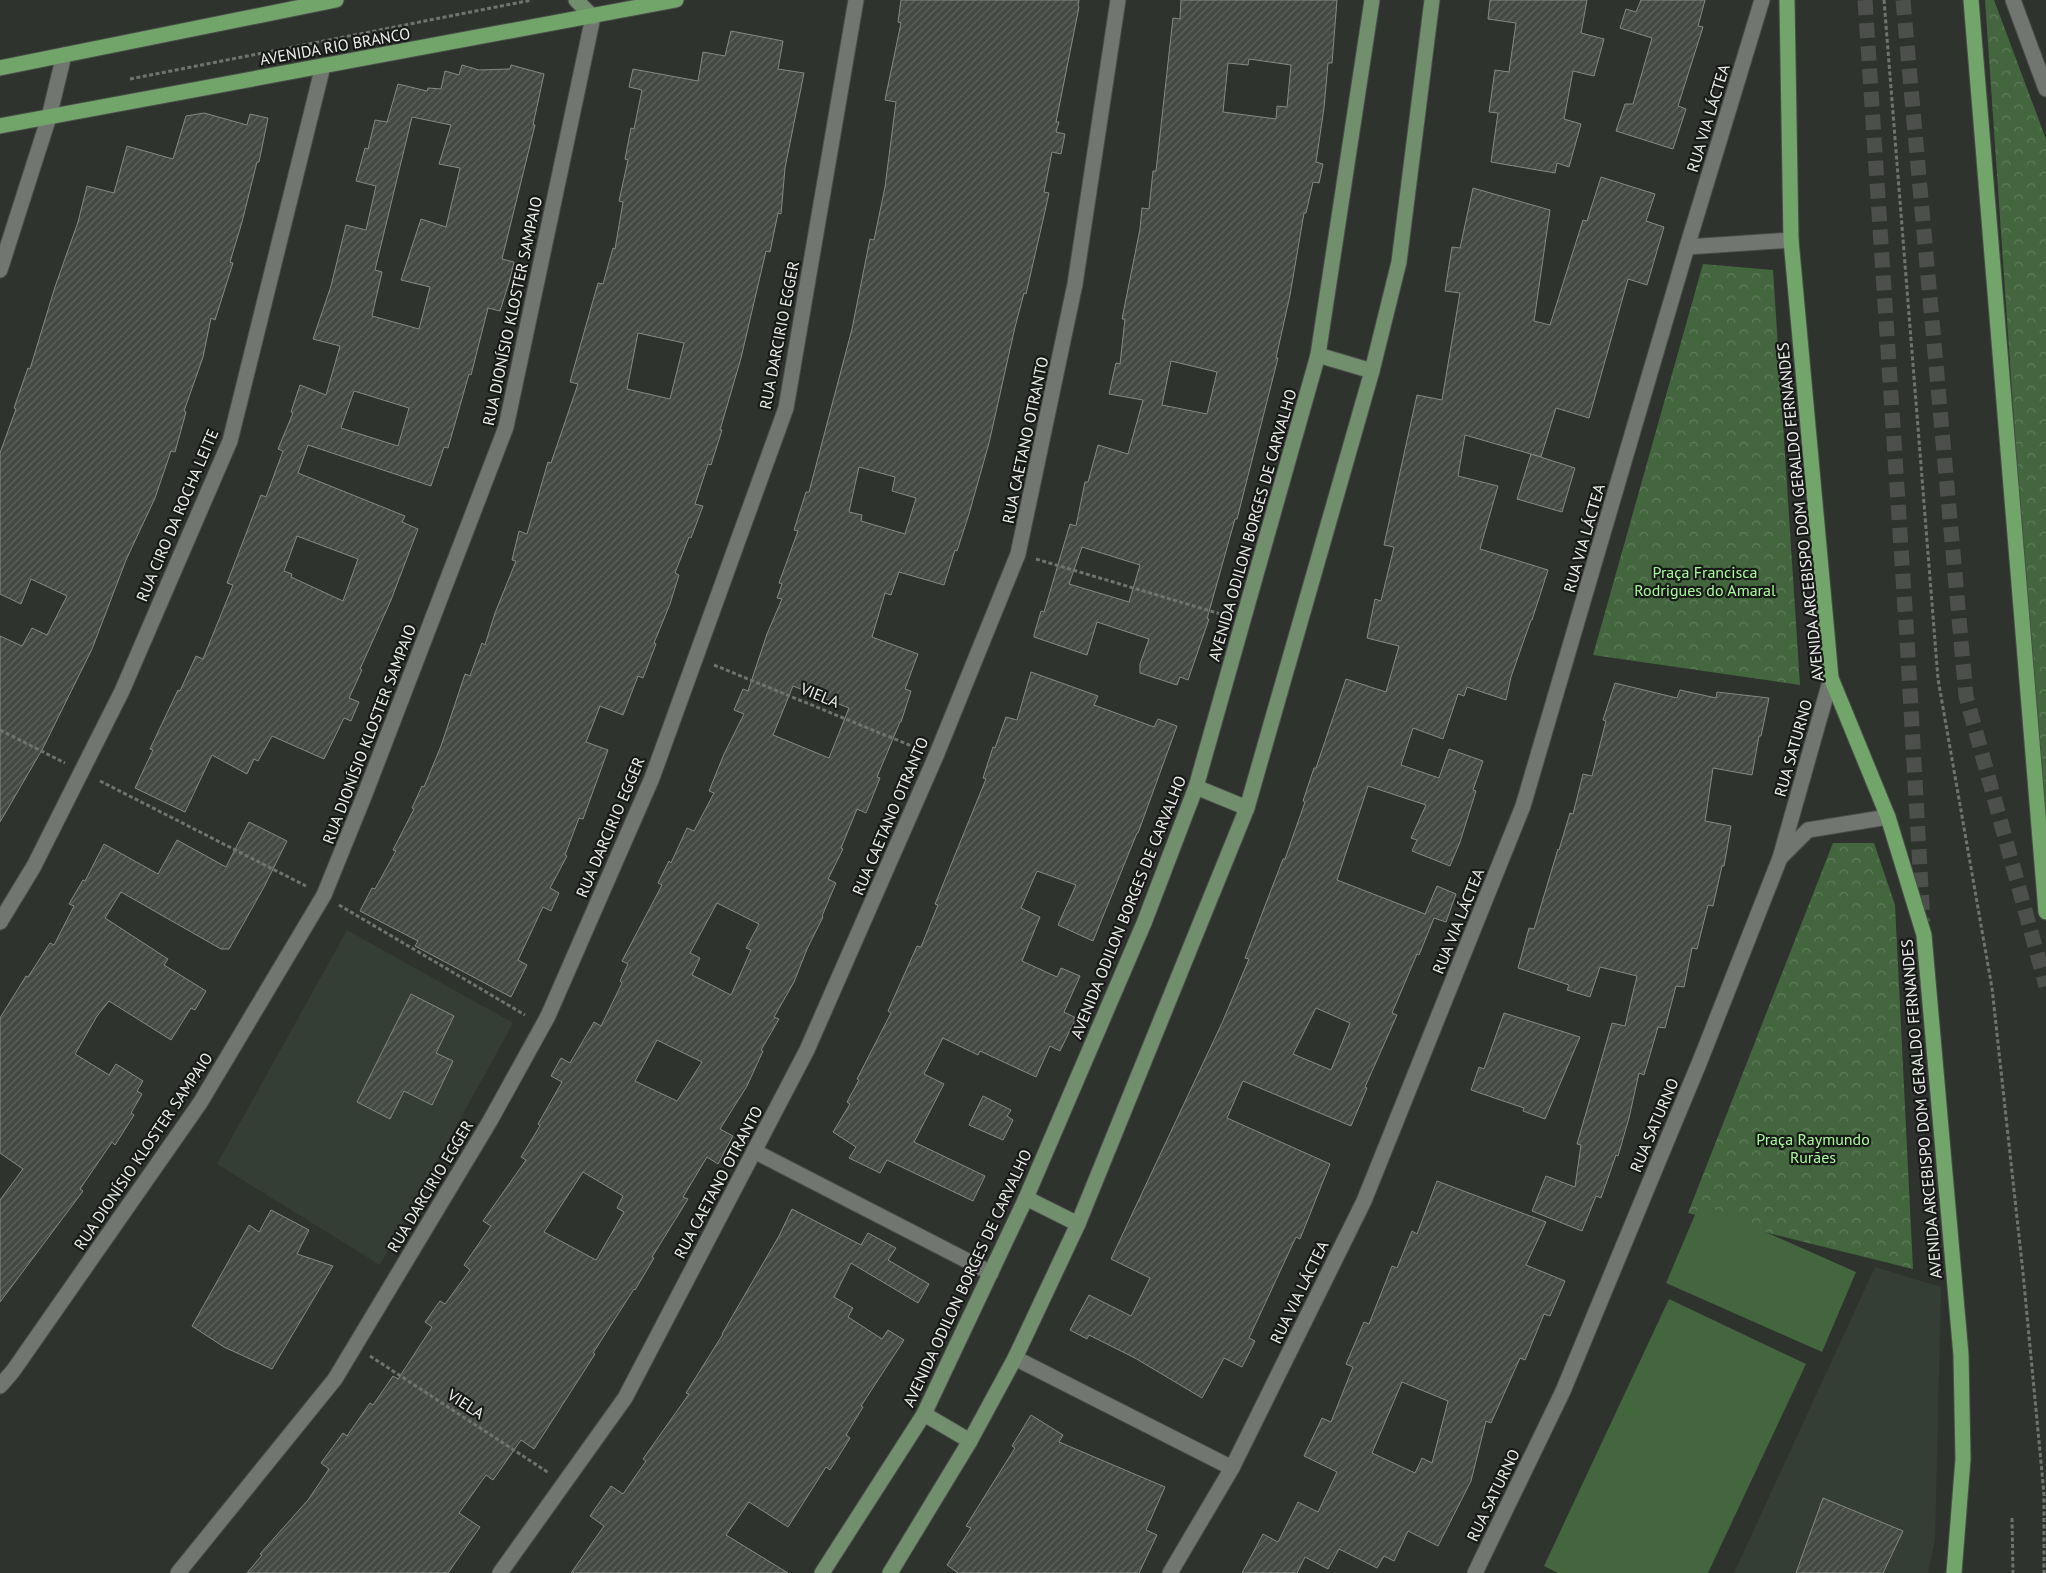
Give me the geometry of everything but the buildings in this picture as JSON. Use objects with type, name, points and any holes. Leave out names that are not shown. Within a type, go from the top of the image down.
[{"type":"main road","points":[[0,68],[336,0]]},
{"type":"main road","name":"AVENIDA RIO BRANCO","points":[[0,126],[593,17],[676,0]]},
{"type":"main road","name":"AVENIDA ARCEBISPO DOM GERALDO FERNANDES","points":[[1786,0],[1791,240],[1831,678],[1888,817],[1924,935],[1961,1356],[1963,1459],[1954,1573]]},
{"type":"main road","points":[[1971,0],[2046,912]]},
{"type":"street","points":[[576,0],[593,17]]},
{"type":"street","name":"RUA DARCIRIO EGGER","points":[[178,1573],[335,1379],[490,1121],[543,1026],[652,778],[786,408],[856,0]]},
{"type":"street","name":"RUA CAETANO OTRANTO","points":[[500,1573],[625,1398],[807,1050],[936,756],[1018,554],[1075,284],[1118,0]]},
{"type":"street","name":"AVENIDA ODILON BORGES DE CARVALHO","points":[[822,1573],[924,1414],[1026,1198],[1144,923],[1196,786],[1318,355],[1372,0]]},
{"type":"street","points":[[890,1573],[970,1441],[1014,1358],[1078,1224],[1247,808],[1372,371],[1399,262],[1432,0]]},
{"type":"street","name":"RUA VIA LÁCTEA","points":[[1170,1573],[1232,1468],[1364,1201],[1523,806],[1687,246],[1762,0]]},
{"type":"street","points":[[2013,0],[2046,90]]},
{"type":"street","name":"RUA DIONÍSIO KLOSTER SAMPAIO","points":[[0,1386],[13,1371],[200,1103],[324,895],[365,794],[506,426],[593,17]]},
{"type":"street","points":[[0,270],[49,117],[64,55]]},
{"type":"street","name":"RUA CIRO DA ROCHA LEITE","points":[[0,922],[34,866],[122,691],[230,441],[322,66]]},
{"type":"street","points":[[1687,246],[1791,240]]},
{"type":"street","points":[[1318,355],[1372,371]]},
{"type":"street","name":"RUA SATURNO","points":[[1474,1573],[1563,1390],[1700,1061],[1780,858],[1831,678]]},
{"type":"street","points":[[1196,786],[1247,808]]},
{"type":"street","points":[[1780,858],[1808,830],[1888,817]]},
{"type":"street","points":[[754,1151],[991,1273]]},
{"type":"street","points":[[1026,1198],[1078,1224]]},
{"type":"street","points":[[1014,1358],[1232,1468]]},
{"type":"street","points":[[924,1414],[970,1441]]},
{"type":"path","points":[[122,80],[532,0]]},
{"type":"path","points":[[1884,0],[1938,679],[1992,988],[2022,1263],[2044,1494],[2044,1573]]},
{"type":"path","points":[[1018,554],[1243,621]]},
{"type":"path","name":"VIELA","points":[[695,658],[936,756]]},
{"type":"path","points":[[0,730],[324,895],[543,1026]]},
{"type":"path","name":"VIELA","points":[[355,1346],[564,1483]]},
{"type":"path","points":[[2012,1518],[2013,1573]]},
{"type":"shaded area","points":[[347,930],[513,1023],[380,1265],[217,1164]]},
{"type":"shaded area","points":[[1875,1267],[1941,1287],[1935,1540],[1928,1573],[1734,1573]]},
{"type":"green space","points":[[1985,0],[1994,0],[2046,139],[2046,885]]},
{"type":"green space","name":"Praça Francisca Rodrigues do Amaral","points":[[1703,264],[1773,270],[1800,685],[1593,655]]},
{"type":"green space","name":"Praça Raymundo Rurães","points":[[1833,843],[1874,843],[1895,905],[1913,1269],[1688,1213]]},
{"type":"green space","points":[[1700,1203],[1856,1272],[1822,1352],[1666,1283]]},
{"type":"green space","points":[[1669,1299],[1806,1364],[1708,1573],[1558,1573],[1544,1566]]},
{"type":"tunnel","points":[[1865,0],[1907,639],[1923,922]]},
{"type":"tunnel","points":[[1903,0],[1966,696],[2046,986]]}]
